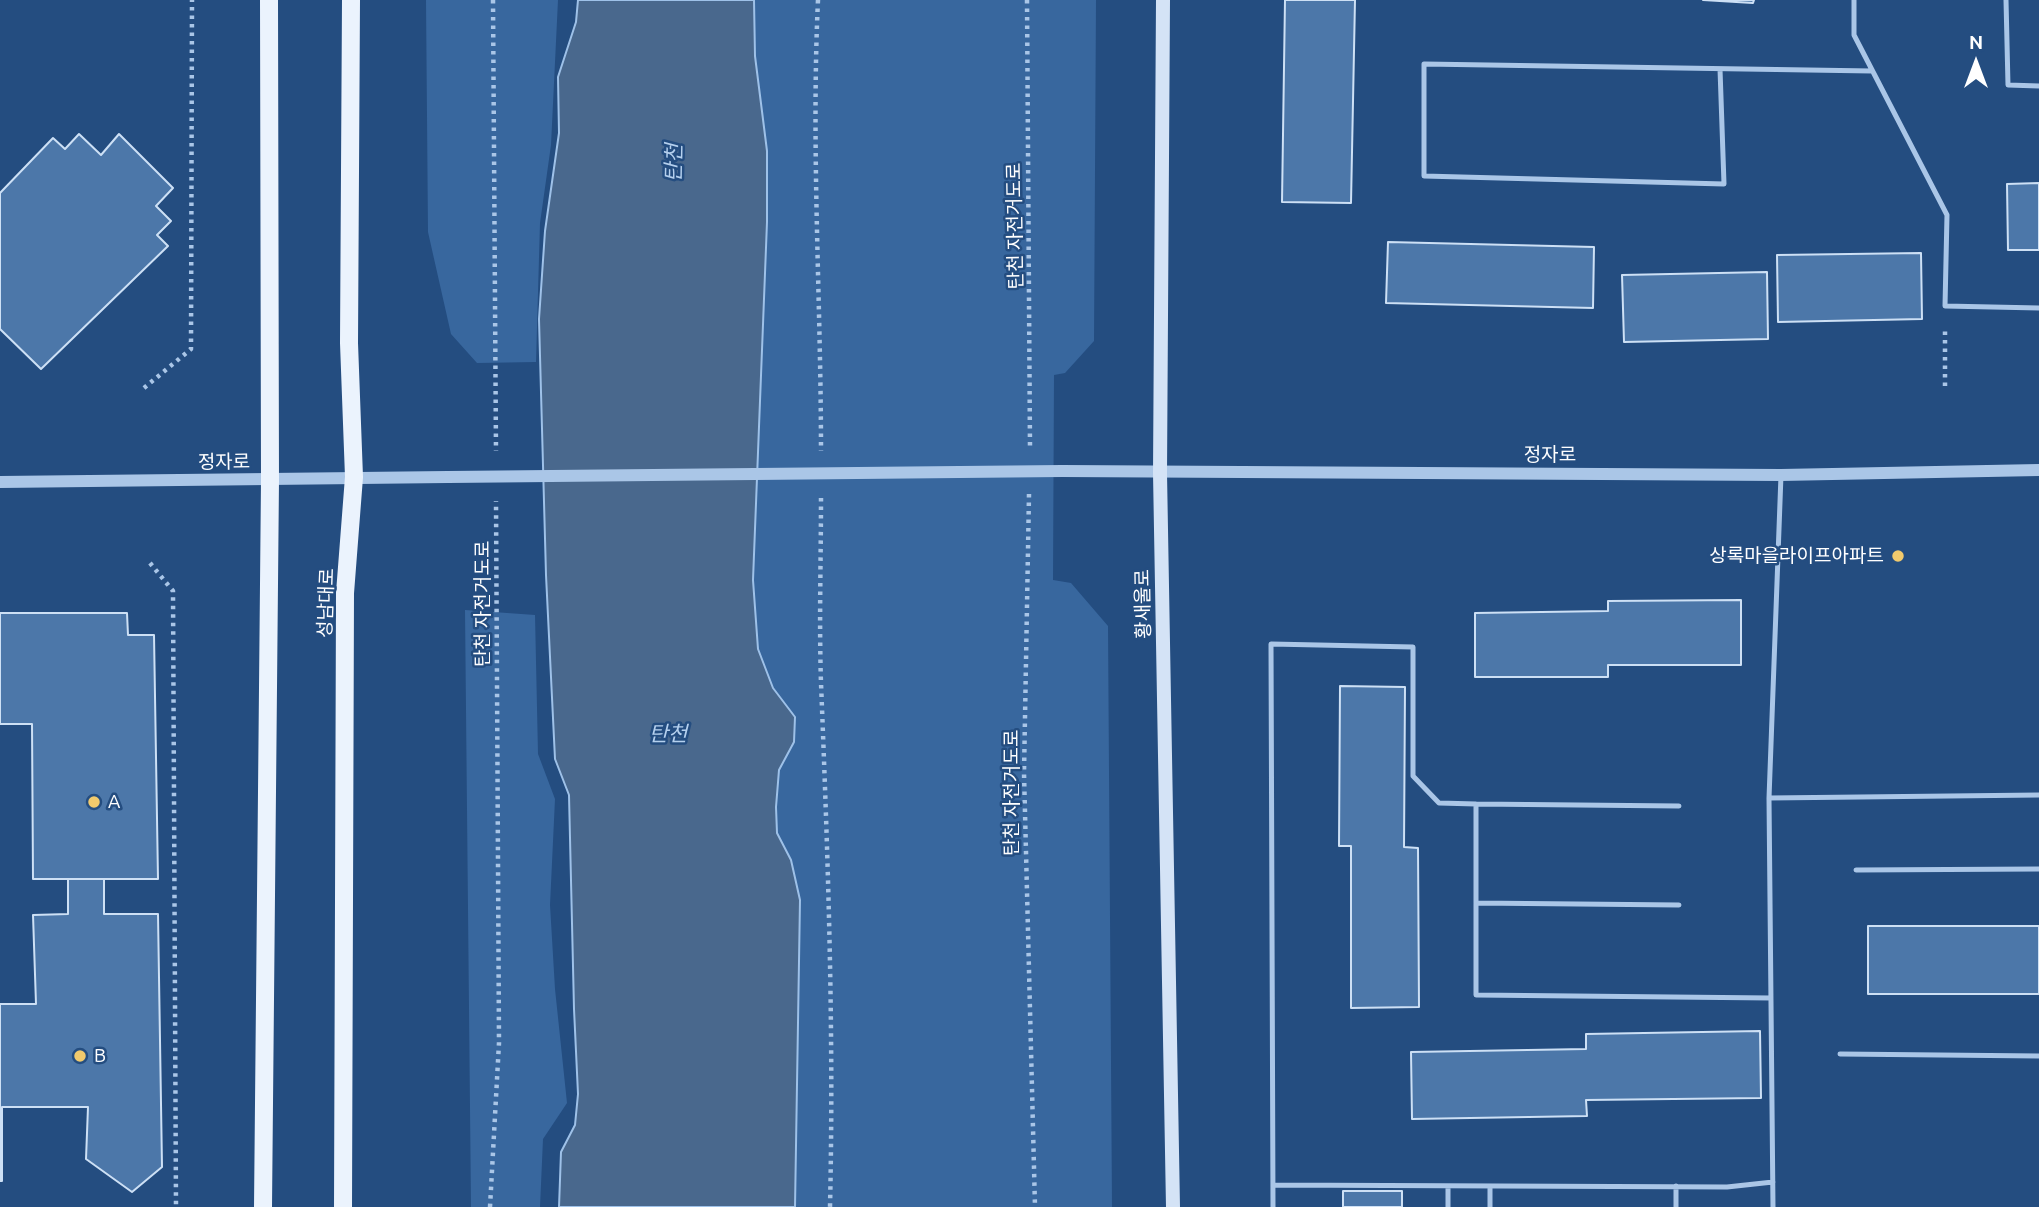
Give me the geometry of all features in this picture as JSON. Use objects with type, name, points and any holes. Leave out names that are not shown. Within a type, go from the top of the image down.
[{"type":"main road","points":[[263,1207],[270,480],[269,0]]},
{"type":"main road","name":"성남대로","points":[[342,1207],[345,593],[354,477],[349,343],[351,0]]},
{"type":"main road","name":"황새울로","points":[[1163,0],[1160,473],[1173,1207]]},
{"type":"street","name":"정자로","points":[[0,482],[1062,471],[1781,475],[2039,470]]},
{"type":"lane","points":[[1854,0],[1854,35],[1947,215],[1945,306],[2039,308]]},
{"type":"lane","points":[[2006,0],[2007,85],[2039,86]]},
{"type":"lane","points":[[1720,69],[1724,184],[1424,176],[1424,64],[1872,71]]},
{"type":"lane","points":[[1773,1207],[1769,798],[1781,475]]},
{"type":"lane","points":[[1273,1207],[1270,644],[1413,646],[1413,776],[1439,803],[1679,806]]},
{"type":"lane","points":[[1769,798],[2039,795]]},
{"type":"lane","points":[[1476,804],[1476,995],[1771,998]]},
{"type":"lane","points":[[1856,870],[2039,869]]},
{"type":"lane","points":[[1476,903],[1679,905]]},
{"type":"lane","points":[[1840,1054],[2039,1056]]},
{"type":"lane","points":[[1273,1185],[1727,1188],[1773,1182]]},
{"type":"lane","points":[[1448,1186],[1448,1207]]},
{"type":"lane","points":[[1490,1186],[1490,1207]]},
{"type":"lane","points":[[1676,1186],[1676,1207]]},
{"type":"path","points":[[144,388],[191,349],[192,0]]},
{"type":"path","points":[[493,0],[496,459]]},
{"type":"path","points":[[818,0],[816,114],[821,457]]},
{"type":"path","name":"탄천 자전거도로","points":[[1027,0],[1030,457]]},
{"type":"path","points":[[1945,306],[1945,386]]},
{"type":"path","points":[[821,484],[821,681],[827,785],[832,1008],[830,1207]]},
{"type":"path","name":"탄천 자전거도로","points":[[1029,484],[1024,772],[1035,1207]]},
{"type":"path","name":"탄천 자전거도로","points":[[490,1207],[499,1043],[496,500]]},
{"type":"path","points":[[150,562],[173,591],[176,1207]]},
{"type":"shaded area","points":[[426,0],[558,0],[551,145],[540,223],[536,362],[477,363],[451,334],[428,232]]},
{"type":"shaded area","points":[[754,0],[1096,0],[1094,341],[1065,373],[1054,375],[1053,580],[1071,583],[1108,626],[1112,1207],[795,1207],[800,900],[791,860],[777,833],[776,807],[779,770],[794,742],[795,717],[773,688],[758,649],[753,580],[767,222],[767,151],[755,56]]},
{"type":"shaded area","points":[[465,610],[535,615],[538,754],[555,799],[550,905],[555,989],[567,1103],[543,1139],[540,1207],[471,1207]]},
{"type":"water","name":"탄천","points":[[578,0],[754,0],[755,56],[767,151],[767,222],[753,580],[758,649],[773,688],[795,717],[794,742],[779,770],[776,807],[777,833],[791,860],[800,900],[795,1207],[559,1207],[561,1152],[575,1125],[578,1094],[569,795],[555,759],[546,575],[539,319],[545,231],[559,133],[558,77],[576,22]]},
{"type":"building","points":[[1285,0],[1355,0],[1351,203],[1282,202]]},
{"type":"building","points":[[1703,0],[1754,0],[1753,3]]},
{"type":"building","points":[[79,134],[101,155],[119,134],[173,188],[156,206],[171,221],[157,235],[168,246],[41,369],[0,329],[0,193],[53,138],[65,149]]},
{"type":"building","points":[[2039,183],[2039,250],[2008,250],[2007,184]]},
{"type":"building","points":[[1388,242],[1594,247],[1593,308],[1386,303]]},
{"type":"building","points":[[1921,253],[1922,319],[1778,322],[1777,255]]},
{"type":"building","points":[[1767,272],[1768,339],[1624,342],[1622,275]]},
{"type":"building","points":[[1741,600],[1741,665],[1608,665],[1608,677],[1475,677],[1475,613],[1608,611],[1608,601]]},
{"type":"building","name":"A","points":[[0,613],[127,613],[128,635],[154,635],[158,879],[33,879],[32,724],[0,724]]},
{"type":"building","points":[[1340,686],[1405,687],[1404,847],[1418,848],[1419,1007],[1351,1008],[1351,846],[1339,846]]},
{"type":"building","name":"B","points":[[68,879],[104,879],[104,914],[158,914],[162,1167],[132,1192],[86,1159],[88,1107],[2,1107],[0,1181],[0,1004],[36,1004],[33,915],[68,914]]},
{"type":"building","points":[[1868,926],[2039,926],[2039,994],[1868,994]]},
{"type":"building","points":[[1760,1031],[1761,1098],[1586,1100],[1587,1116],[1412,1119],[1411,1052],[1586,1049],[1586,1034]]},
{"type":"building","points":[[1343,1191],[1402,1191],[1402,1207],[1343,1207]]},
{"type":"place","name":"상록마을라이프아파트","points":[[1898,556]]},
{"type":"place","name":"A","points":[[94,802]]},
{"type":"place","name":"B","points":[[80,1056]]}]
